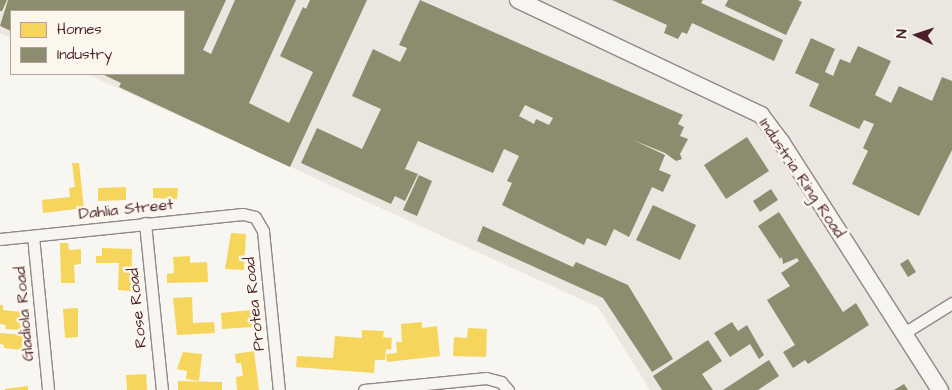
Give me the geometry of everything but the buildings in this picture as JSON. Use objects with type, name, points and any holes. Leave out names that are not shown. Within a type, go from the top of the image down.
[{"type":"street","name":"Industria Ring Road","points":[[518,0],[761,115],[782,143],[940,390]]},
{"type":"street","name":"Dahlia Street","points":[[0,239],[243,214],[255,218]]},
{"type":"street","name":"Protea Road","points":[[255,218],[263,231],[279,390]]},
{"type":"street","name":"Rose Road","points":[[145,223],[162,390]]},
{"type":"street","name":"Gladiola Road","points":[[33,236],[48,390]]},
{"type":"street","points":[[904,334],[952,303]]},
{"type":"street","points":[[364,390],[486,378],[501,382],[508,390]]},
{"type":"shaded area","points":[[0,0],[952,0],[952,390],[650,390],[598,307],[89,75],[185,75],[185,10],[10,10],[10,38],[0,33]]}]
